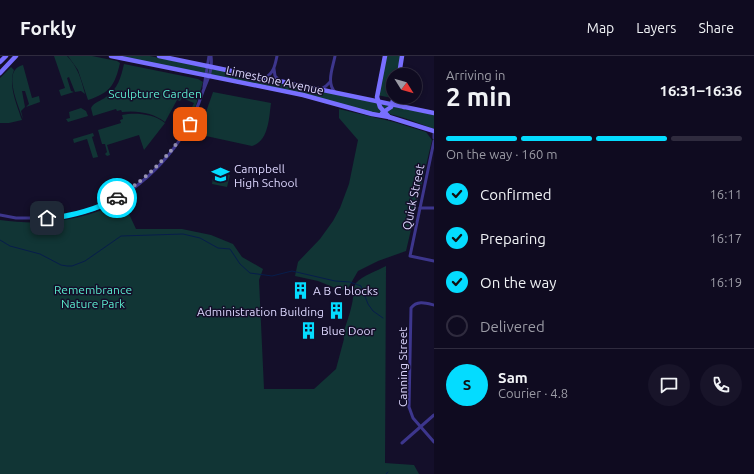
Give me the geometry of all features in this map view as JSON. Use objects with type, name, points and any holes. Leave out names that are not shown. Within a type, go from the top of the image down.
[{"type":"main road","points":[[0,62],[6,56]]},
{"type":"main road","points":[[0,73],[16,56]]},
{"type":"main road","name":"Limestone Avenue","points":[[111,56],[303,95],[372,114],[389,117],[434,132]]},
{"type":"main road","name":"Limestone Avenue","points":[[159,56],[321,89],[367,100],[434,112]]},
{"type":"main road","points":[[385,56],[378,91],[378,102],[389,117]]},
{"type":"main road","points":[[400,68],[402,56]]},
{"type":"main road","points":[[367,100],[378,91]]},
{"type":"main road","points":[[401,104],[404,107]]},
{"type":"main road","points":[[372,114],[380,114],[392,105]]},
{"type":"street","points":[[0,215],[19,218],[49,219],[88,211],[116,199],[125,193],[155,169],[177,144],[194,116],[204,89],[210,56]]},
{"type":"street","points":[[265,78],[271,75],[277,56]]},
{"type":"street","points":[[335,56],[330,82],[331,87],[336,93]]},
{"type":"street","points":[[274,69],[276,76],[280,81]]},
{"type":"street","points":[[321,89],[330,82]]},
{"type":"street","name":"Quick Street","points":[[434,132],[434,140],[410,256],[434,261]]},
{"type":"street","points":[[420,208],[434,208]]},
{"type":"street","name":"Canning Street","points":[[434,305],[417,303],[413,305],[411,310],[409,407],[412,418],[434,442]]},
{"type":"street","points":[[402,443],[434,415]]},
{"type":"green space","points":[[54,56],[67,56],[71,60],[79,74],[85,94],[81,91],[75,92],[69,77],[67,78],[71,91],[74,92],[61,96],[59,90],[65,88]]},
{"type":"green space","points":[[68,56],[92,56],[117,61],[120,63],[113,83],[102,94],[88,100],[78,70]]},
{"type":"green space","points":[[120,56],[150,56],[434,115],[434,129],[394,115],[370,112]]},
{"type":"green space","points":[[385,56],[401,56],[398,68],[386,68],[386,97],[377,95]]},
{"type":"green space","name":"Sculpture Garden","points":[[124,64],[198,79],[203,82],[196,105],[183,130],[181,130],[194,103],[182,98],[180,101],[177,100],[165,122],[156,116],[145,113],[134,111],[122,112],[121,110],[117,111],[116,109],[93,116],[91,108],[94,104],[110,94],[116,86]]},
{"type":"green space","points":[[23,65],[32,98],[39,96],[40,102],[26,107],[29,104],[25,91],[22,91],[25,107],[21,111],[23,119],[14,94],[12,80],[15,70]]},
{"type":"green space","points":[[11,67],[14,70],[12,82],[14,95],[22,120],[9,123],[0,123],[0,78]]},
{"type":"green space","points":[[213,92],[271,103],[267,128],[262,139],[258,143],[252,146],[206,136],[204,125],[207,108]]},
{"type":"green space","points":[[81,108],[86,111],[88,116],[68,122],[66,119],[70,118],[69,112]]},
{"type":"green space","points":[[339,109],[394,122],[426,132],[432,140],[406,251],[378,261],[358,271],[347,290],[338,289],[318,281],[295,276],[298,262],[320,239],[333,221],[340,208],[349,184],[358,140],[339,118]]},
{"type":"green space","points":[[122,115],[148,115],[165,123],[144,150],[139,135],[107,145],[110,155],[107,156],[105,154],[107,152],[105,144],[102,144],[98,130],[121,123],[120,120],[123,119]]},
{"type":"green space","points":[[93,133],[94,136],[92,137],[98,157],[93,158],[87,139],[74,143],[73,139]]},
{"type":"green space","points":[[214,171],[230,175],[227,187],[212,184]]},
{"type":"green space","name":"Remembrance Nature Park","points":[[123,201],[136,229],[182,229],[211,235],[233,244],[242,257],[263,269],[259,280],[264,389],[314,389],[336,369],[344,339],[343,334],[353,301],[355,285],[370,273],[386,266],[385,463],[414,465],[419,474],[0,474],[0,220],[16,222],[47,222],[63,220],[93,213]]},
{"type":"waterway","points":[[0,240],[10,246],[40,254],[61,265],[72,266],[85,261],[121,236],[183,234],[200,238],[218,248],[230,249],[240,264],[250,273],[272,276],[292,271],[335,281],[350,282],[361,286],[368,304],[373,311],[383,318]]},
{"type":"way so far","points":[[117,198],[144,179],[160,164],[177,144],[190,124]]},
{"type":"place","name":"Campbell High School","points":[[221,175]]},
{"type":"place","name":"A B C blocks","points":[[300,290]]},
{"type":"place","name":"Administration Building","points":[[337,311]]},
{"type":"place","name":"Blue Door","points":[[308,330]]},
{"type":"route","points":[[47,218],[49,219],[78,214],[98,208],[117,198]]}]
